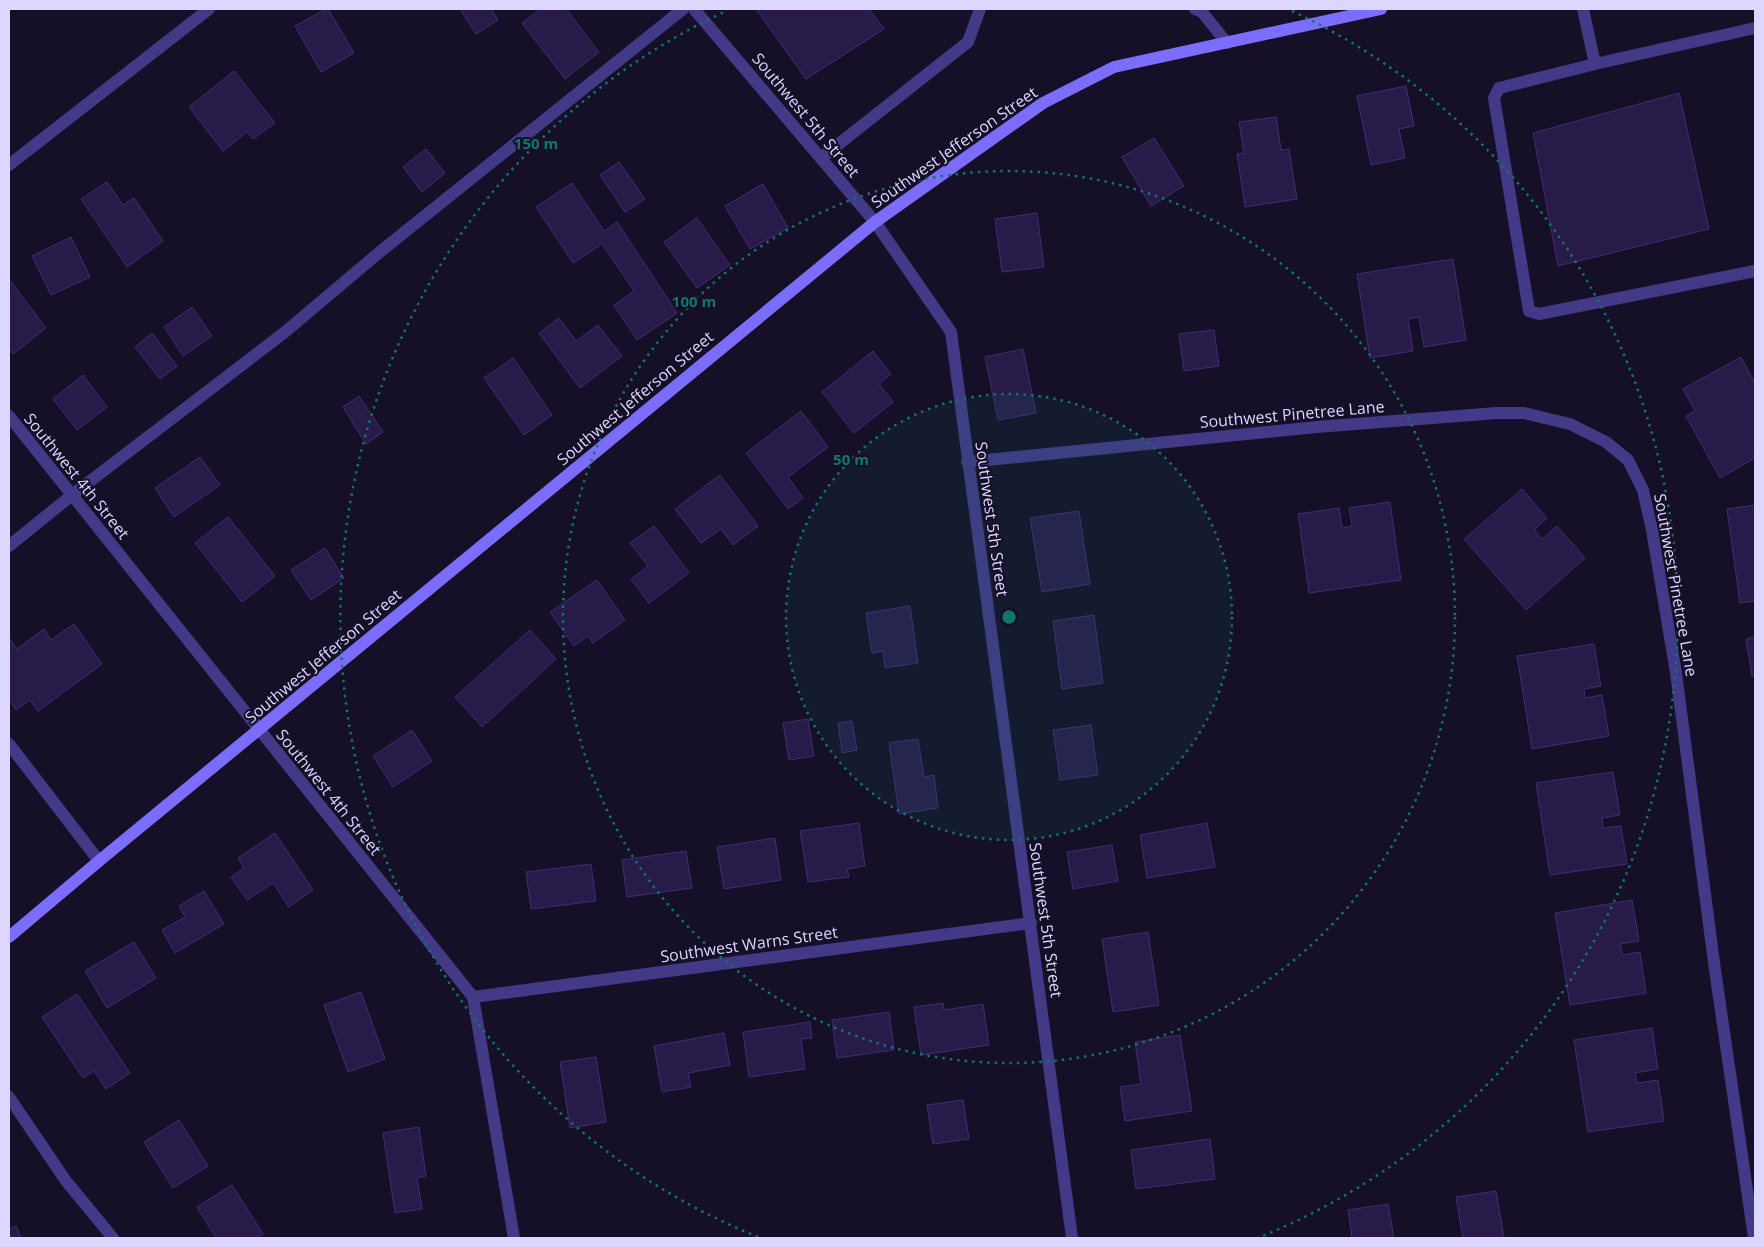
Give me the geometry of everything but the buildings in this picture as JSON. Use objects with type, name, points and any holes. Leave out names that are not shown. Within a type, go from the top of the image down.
[{"type":"main road","name":"Southwest Jefferson Street","points":[[9,937],[875,222],[1043,103],[1114,67],[1381,9]]},
{"type":"street","points":[[9,165],[209,9]]},
{"type":"street","points":[[9,546],[72,495],[284,332],[381,251],[683,9]]},
{"type":"street","name":"Southwest 5th Street","points":[[694,9],[875,222],[951,332],[1072,1238]]},
{"type":"street","points":[[821,158],[968,42],[980,9]]},
{"type":"street","points":[[1195,9],[1202,12],[1227,43]]},
{"type":"street","points":[[1583,9],[1595,64]]},
{"type":"street","points":[[1755,28],[1499,88],[1494,98],[1529,311],[1539,314],[1755,271]]},
{"type":"street","name":"Southwest Pinetree Lane","points":[[968,462],[1317,427],[1498,413],[1524,413],[1570,424],[1606,442],[1628,460],[1643,490],[1676,673],[1714,960],[1754,1238]]},
{"type":"street","name":"Southwest 4th Street","points":[[9,416],[473,997],[514,1238]]},
{"type":"street","points":[[9,744],[99,861]]},
{"type":"street","name":"Southwest Warns Street","points":[[473,997],[1031,923]]},
{"type":"street","points":[[9,1097],[66,1181],[109,1236]]}]
